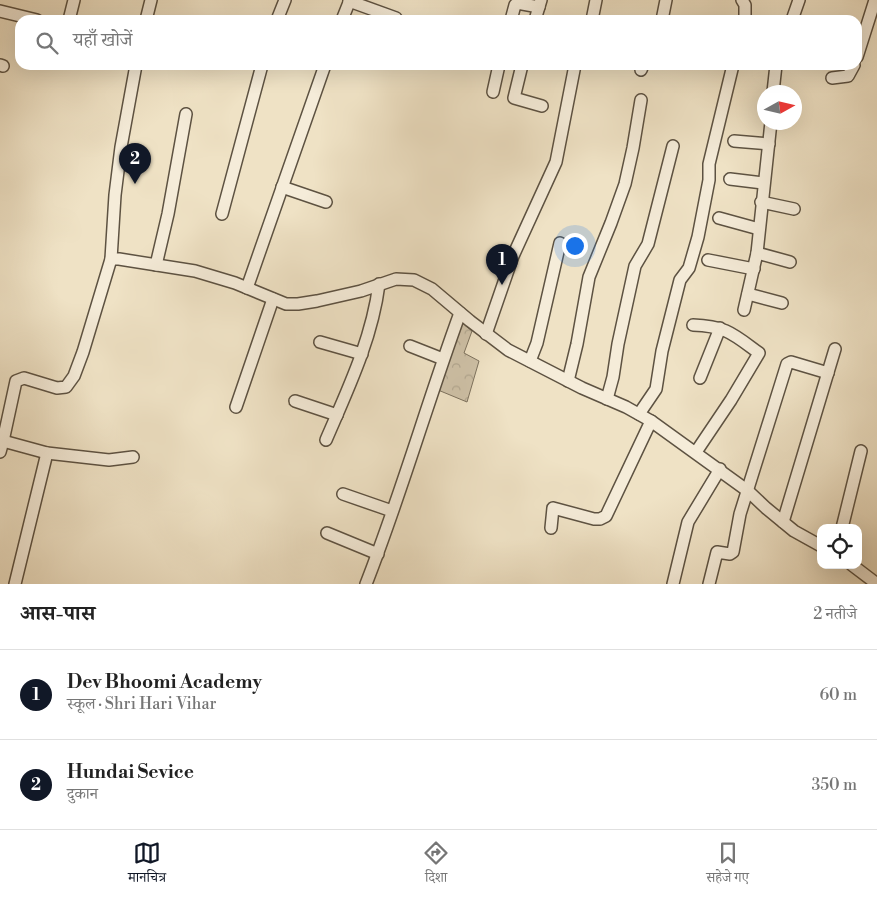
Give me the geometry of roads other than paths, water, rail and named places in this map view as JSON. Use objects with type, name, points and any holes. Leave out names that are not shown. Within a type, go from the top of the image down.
[{"type":"street","points":[[70,15],[74,0]]},
{"type":"street","points":[[147,15],[151,0]]},
{"type":"street","points":[[279,15],[285,0]]},
{"type":"street","points":[[344,15],[349,0],[388,15]]},
{"type":"street","points":[[593,15],[596,0]]},
{"type":"street","points":[[663,15],[666,0]]},
{"type":"street","points":[[742,0],[745,5],[744,15]]},
{"type":"street","points":[[794,15],[799,0]]},
{"type":"street","points":[[862,41],[875,0]]},
{"type":"street","points":[[512,15],[517,3],[540,3],[536,15]]},
{"type":"street","points":[[0,11],[16,15]]},
{"type":"street","points":[[134,458],[109,460],[47,453],[1,444],[16,381],[24,378],[57,388],[66,387],[74,376],[83,352],[111,260],[115,195],[135,70]]},
{"type":"street","points":[[222,214],[261,70]]},
{"type":"street","points":[[247,288],[323,70]]},
{"type":"street","points":[[492,92],[499,70]]},
{"type":"street","points":[[521,70],[514,98],[542,106]]},
{"type":"street","points":[[486,334],[513,256],[556,162],[574,70]]},
{"type":"street","points":[[639,414],[656,389],[662,351],[680,280],[690,268],[707,189],[709,164],[731,70]]},
{"type":"street","points":[[774,85],[775,70]]},
{"type":"street","points":[[832,78],[848,76],[851,70]]},
{"type":"street","points":[[568,380],[577,344],[589,277],[625,184],[641,100]]},
{"type":"street","points":[[156,265],[168,214],[186,114]]},
{"type":"street","points":[[744,310],[757,254],[770,130]]},
{"type":"street","points":[[734,141],[769,144]]},
{"type":"street","points":[[607,399],[635,266],[648,244],[673,146]]},
{"type":"street","points":[[730,179],[764,184]]},
{"type":"street","points":[[282,187],[326,202]]},
{"type":"street","points":[[762,202],[794,209]]},
{"type":"street","points":[[719,218],[759,229]]},
{"type":"street","points":[[530,361],[537,343],[560,243]]},
{"type":"street","points":[[757,254],[790,262]]},
{"type":"street","points":[[111,260],[119,259],[195,271],[247,288],[286,304],[298,304],[361,291],[396,279],[414,280],[432,289],[508,350],[651,421],[720,469],[794,531],[817,544]]},
{"type":"street","points":[[708,260],[754,269]]},
{"type":"street","points":[[326,440],[362,354],[376,310],[379,284]]},
{"type":"street","points":[[748,294],[782,304]]},
{"type":"street","points":[[236,407],[273,299]]},
{"type":"street","points":[[366,584],[378,554],[460,313]]},
{"type":"street","points":[[693,325],[713,326],[730,332],[765,356],[731,400],[696,452]]},
{"type":"street","points":[[700,378],[720,328]]},
{"type":"street","points":[[320,342],[362,354]]},
{"type":"street","points":[[410,346],[444,360]]},
{"type":"street","points":[[783,522],[835,349]]},
{"type":"street","points":[[709,584],[717,552],[730,554],[733,552],[740,514],[787,364],[791,362],[828,373]]},
{"type":"street","points":[[295,402],[337,415]]},
{"type":"street","points":[[551,528],[553,508],[594,519],[606,516],[651,421]]},
{"type":"street","points":[[843,524],[860,451]]},
{"type":"street","points":[[15,584],[47,453]]},
{"type":"street","points":[[673,584],[688,522],[720,469]]},
{"type":"street","points":[[343,494],[392,512]]},
{"type":"street","points":[[327,533],[378,554]]},
{"type":"street","points":[[857,569],[877,584]]},
{"type":"place","name":"Hundai Sevice","points":[[135,184]]},
{"type":"place","name":"Dev Bhoomi Academy","points":[[502,285]]}]
